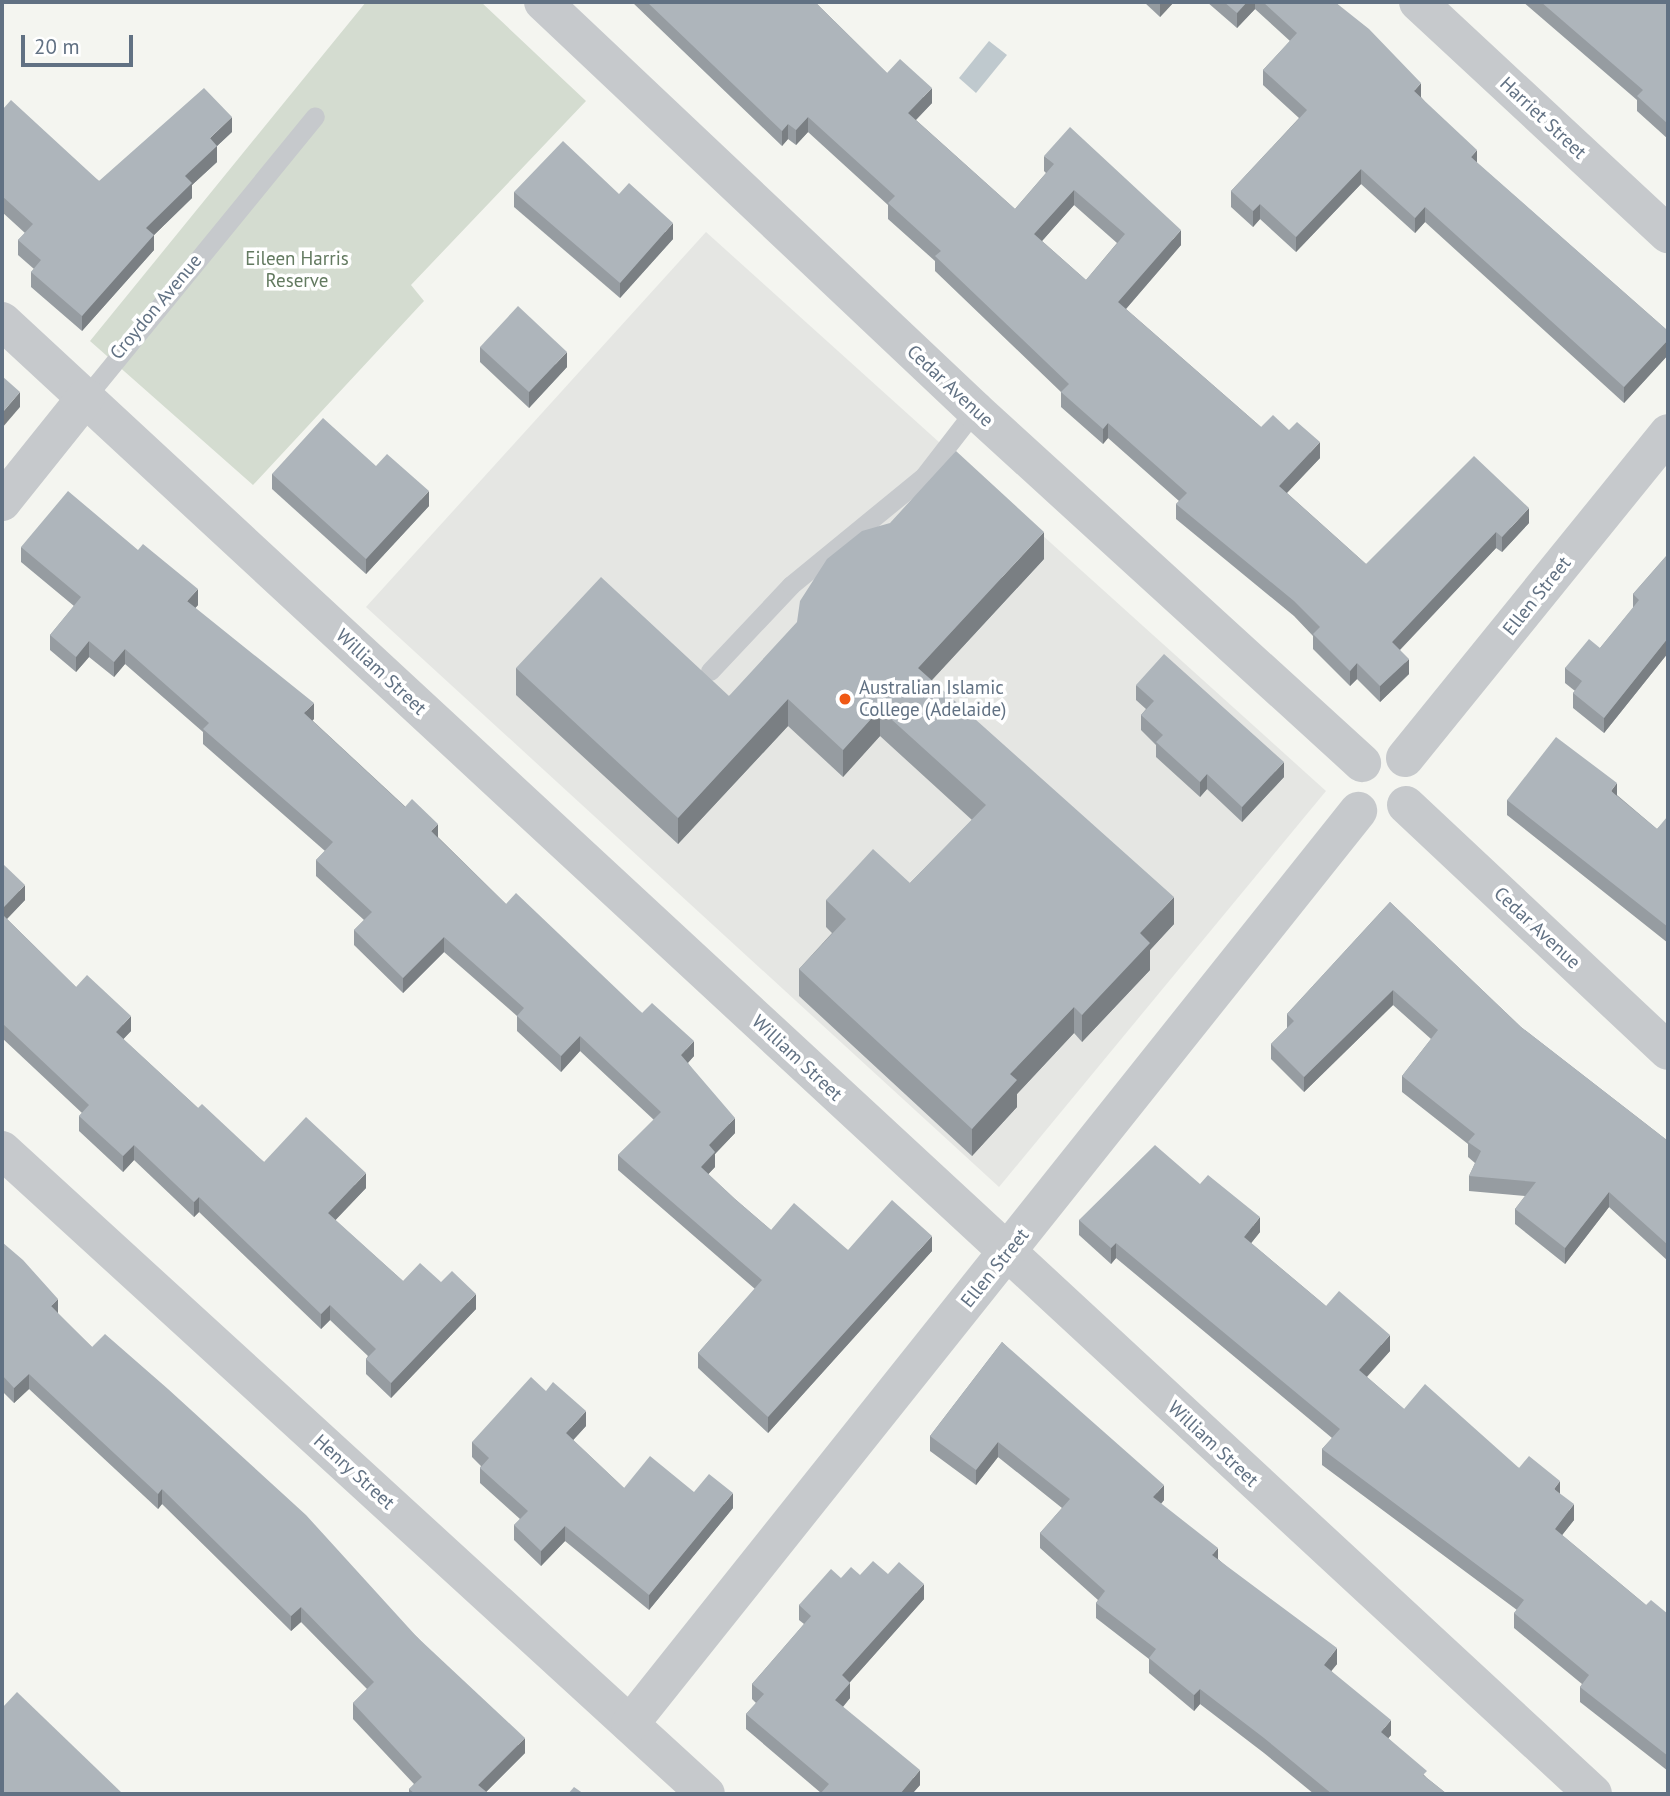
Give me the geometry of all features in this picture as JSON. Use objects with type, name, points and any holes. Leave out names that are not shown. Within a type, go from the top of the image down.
[{"type":"street","name":"Cedar Avenue","points":[[543,2],[975,410],[1362,763]]},
{"type":"street","name":"Harriet Street","points":[[1418,2],[1668,234]]},
{"type":"street","name":"William Street","points":[[2,321],[1593,1794]]},
{"type":"street","name":"Croydon Avenue","points":[[2,502],[86,397]]},
{"type":"street","name":"Ellen Street","points":[[1405,758],[1668,433]]},
{"type":"street","points":[[1384,752],[1405,758],[1415,782],[1406,805],[1390,816],[1358,811],[1351,788],[1362,763],[1384,752]]},
{"type":"street","name":"Cedar Avenue","points":[[1406,805],[1668,1051]]},
{"type":"street","name":"Ellen Street","points":[[630,1724],[1358,811]]},
{"type":"street","name":"Henry Street","points":[[2,1150],[706,1794]]},
{"type":"lane","name":"Croydon Avenue","points":[[86,397],[315,116]]},
{"type":"lane","points":[[710,671],[790,585],[924,476],[975,410]]},
{"type":"shaded area","points":[[989,41],[1007,55],[976,93],[959,78]]},
{"type":"shaded area","name":"Australian Islamic College (Adelaide)","points":[[706,232],[1326,791],[999,1187],[366,607]]},
{"type":"green space","name":"Eileen Harris Reserve","points":[[366,2],[481,2],[586,101],[411,285],[424,301],[253,485],[90,341]]},
{"type":"building","points":[[647,2],[815,2],[887,73],[900,59],[932,88],[908,113],[1015,209],[1054,164],[1044,156],[1070,127],[1181,230],[1118,302],[1261,427],[1273,415],[1289,430],[1297,422],[1320,442],[1279,486],[1366,564],[1474,456],[1529,508],[1502,537],[1496,532],[1392,642],[1409,659],[1380,686],[1357,663],[1350,671],[1313,634],[1320,627],[1294,601],[1176,504],[1187,493],[1108,423],[1103,429],[1061,392],[1069,384],[935,256],[941,251],[888,203],[895,196],[808,117],[796,130],[788,124],[782,131]],"holes":[[[1074,190],[1125,234],[1086,280],[1034,234]]]},
{"type":"building","points":[[1224,2],[1247,2],[1237,13]]},
{"type":"building","points":[[1263,2],[1335,2],[1369,29],[1421,83],[1414,91],[1477,150],[1471,157],[1668,331],[1668,340],[1624,387],[1425,207],[1415,218],[1361,169],[1296,237],[1260,204],[1253,211],[1231,191],[1307,110],[1263,70],[1297,33]]},
{"type":"building","points":[[1541,2],[1668,2],[1668,124],[1637,96],[1643,90]]},
{"type":"building","points":[[204,88],[232,117],[210,138],[217,146],[185,176],[192,183],[146,228],[154,235],[82,316],[31,272],[41,260],[18,240],[33,224],[2,196],[2,108],[11,100],[99,181]]},
{"type":"building","points":[[563,141],[619,194],[629,183],[673,223],[620,283],[514,192]]},
{"type":"building","points":[[518,306],[567,352],[529,392],[480,347]]},
{"type":"building","points":[[2,376],[20,392],[2,413]]},
{"type":"building","points":[[323,418],[376,466],[387,454],[429,491],[366,559],[272,474]]},
{"type":"building","points":[[956,451],[1044,532],[918,668],[1174,897],[1140,933],[1150,943],[1082,1015],[1074,1007],[1010,1074],[1017,1080],[972,1129],[799,969],[846,919],[826,900],[873,849],[910,883],[986,805],[880,709],[843,750],[788,699],[678,818],[516,668],[601,577],[729,696],[797,622],[800,601],[827,559],[862,531],[890,523]]},
{"type":"building","points":[[68,491],[138,550],[143,544],[198,589],[187,601],[314,703],[304,713],[405,807],[412,799],[438,824],[431,831],[506,904],[516,893],[642,1013],[652,1003],[694,1041],[681,1055],[735,1118],[709,1145],[715,1152],[701,1167],[735,1199],[771,1230],[794,1203],[848,1250],[892,1200],[932,1236],[768,1417],[698,1353],[762,1280],[618,1155],[661,1112],[580,1036],[561,1056],[517,1016],[524,1008],[444,937],[403,978],[354,930],[372,912],[316,860],[333,842],[203,729],[209,723],[125,649],[114,662],[89,641],[76,657],[50,635],[81,597],[21,547]]},
{"type":"building","points":[[1668,554],[1668,638],[1604,718],[1573,693],[1582,681],[1565,668],[1589,639],[1600,648],[1639,600],[1633,594]]},
{"type":"building","points":[[1164,654],[1284,762],[1242,807],[1207,774],[1200,782],[1156,742],[1163,735],[1141,715],[1154,701],[1136,685]]},
{"type":"building","points":[[1556,737],[1617,783],[1611,791],[1657,829],[1668,818],[1668,927],[1507,800]]},
{"type":"building","points":[[2,863],[25,885],[2,909]]},
{"type":"building","points":[[1390,902],[1521,1027],[1668,1141],[1668,1245],[1609,1192],[1565,1248],[1515,1209],[1536,1182],[1469,1176],[1481,1151],[1468,1142],[1475,1134],[1402,1076],[1438,1030],[1393,990],[1304,1077],[1271,1044],[1294,1021],[1287,1014]]},
{"type":"building","points":[[2,914],[76,987],[87,975],[131,1016],[116,1032],[198,1108],[202,1104],[264,1162],[306,1117],[366,1173],[328,1213],[403,1281],[420,1263],[441,1282],[452,1271],[476,1294],[391,1383],[366,1359],[376,1349],[330,1305],[321,1314],[199,1197],[194,1202],[134,1145],[123,1156],[79,1116],[89,1105],[2,1023]]},
{"type":"building","points":[[1155,1145],[1200,1184],[1208,1175],[1260,1217],[1244,1237],[1326,1306],[1339,1291],[1390,1335],[1359,1370],[1404,1409],[1425,1384],[1519,1468],[1529,1456],[1560,1481],[1554,1489],[1574,1504],[1555,1529],[1646,1605],[1651,1600],[1668,1614],[1668,1756],[1580,1687],[1589,1675],[1514,1613],[1524,1600],[1322,1449],[1340,1429],[1116,1243],[1111,1248],[1079,1220]]},
{"type":"building","points":[[2,1242],[23,1260],[58,1299],[51,1306],[92,1347],[105,1334],[168,1389],[306,1515],[417,1637],[525,1738],[478,1785],[489,1794],[415,1794],[409,1789],[422,1777],[353,1703],[374,1682],[301,1607],[291,1616],[162,1489],[158,1494],[29,1374],[14,1388],[2,1375]]},
{"type":"building","points":[[1002,1342],[1164,1485],[1153,1497],[1218,1548],[1212,1555],[1337,1648],[1324,1665],[1391,1720],[1381,1732],[1427,1771],[1423,1775],[1447,1794],[1332,1794],[1200,1689],[1194,1695],[1149,1658],[1156,1649],[1096,1603],[1105,1591],[1040,1533],[1070,1499],[998,1442],[976,1470],[930,1436]]},
{"type":"building","points":[[531,1377],[546,1391],[553,1382],[586,1411],[566,1433],[624,1488],[650,1456],[694,1492],[709,1474],[733,1493],[649,1595],[565,1526],[541,1551],[514,1525],[528,1511],[480,1468],[489,1458],[472,1442]]},
{"type":"building","points":[[873,1561],[888,1574],[899,1562],[924,1584],[842,1675],[850,1683],[835,1700],[920,1770],[900,1794],[820,1794],[829,1784],[746,1714],[764,1694],[752,1684],[811,1616],[799,1605],[831,1569],[841,1578],[851,1567],[860,1575]]},
{"type":"building","points":[[17,1692],[123,1794],[2,1794],[2,1708]]},
{"type":"building","points":[[574,1787],[584,1794],[568,1794]]},
{"type":"place","name":"Australian Islamic College (Adelaide)","points":[[845,699]]}]
